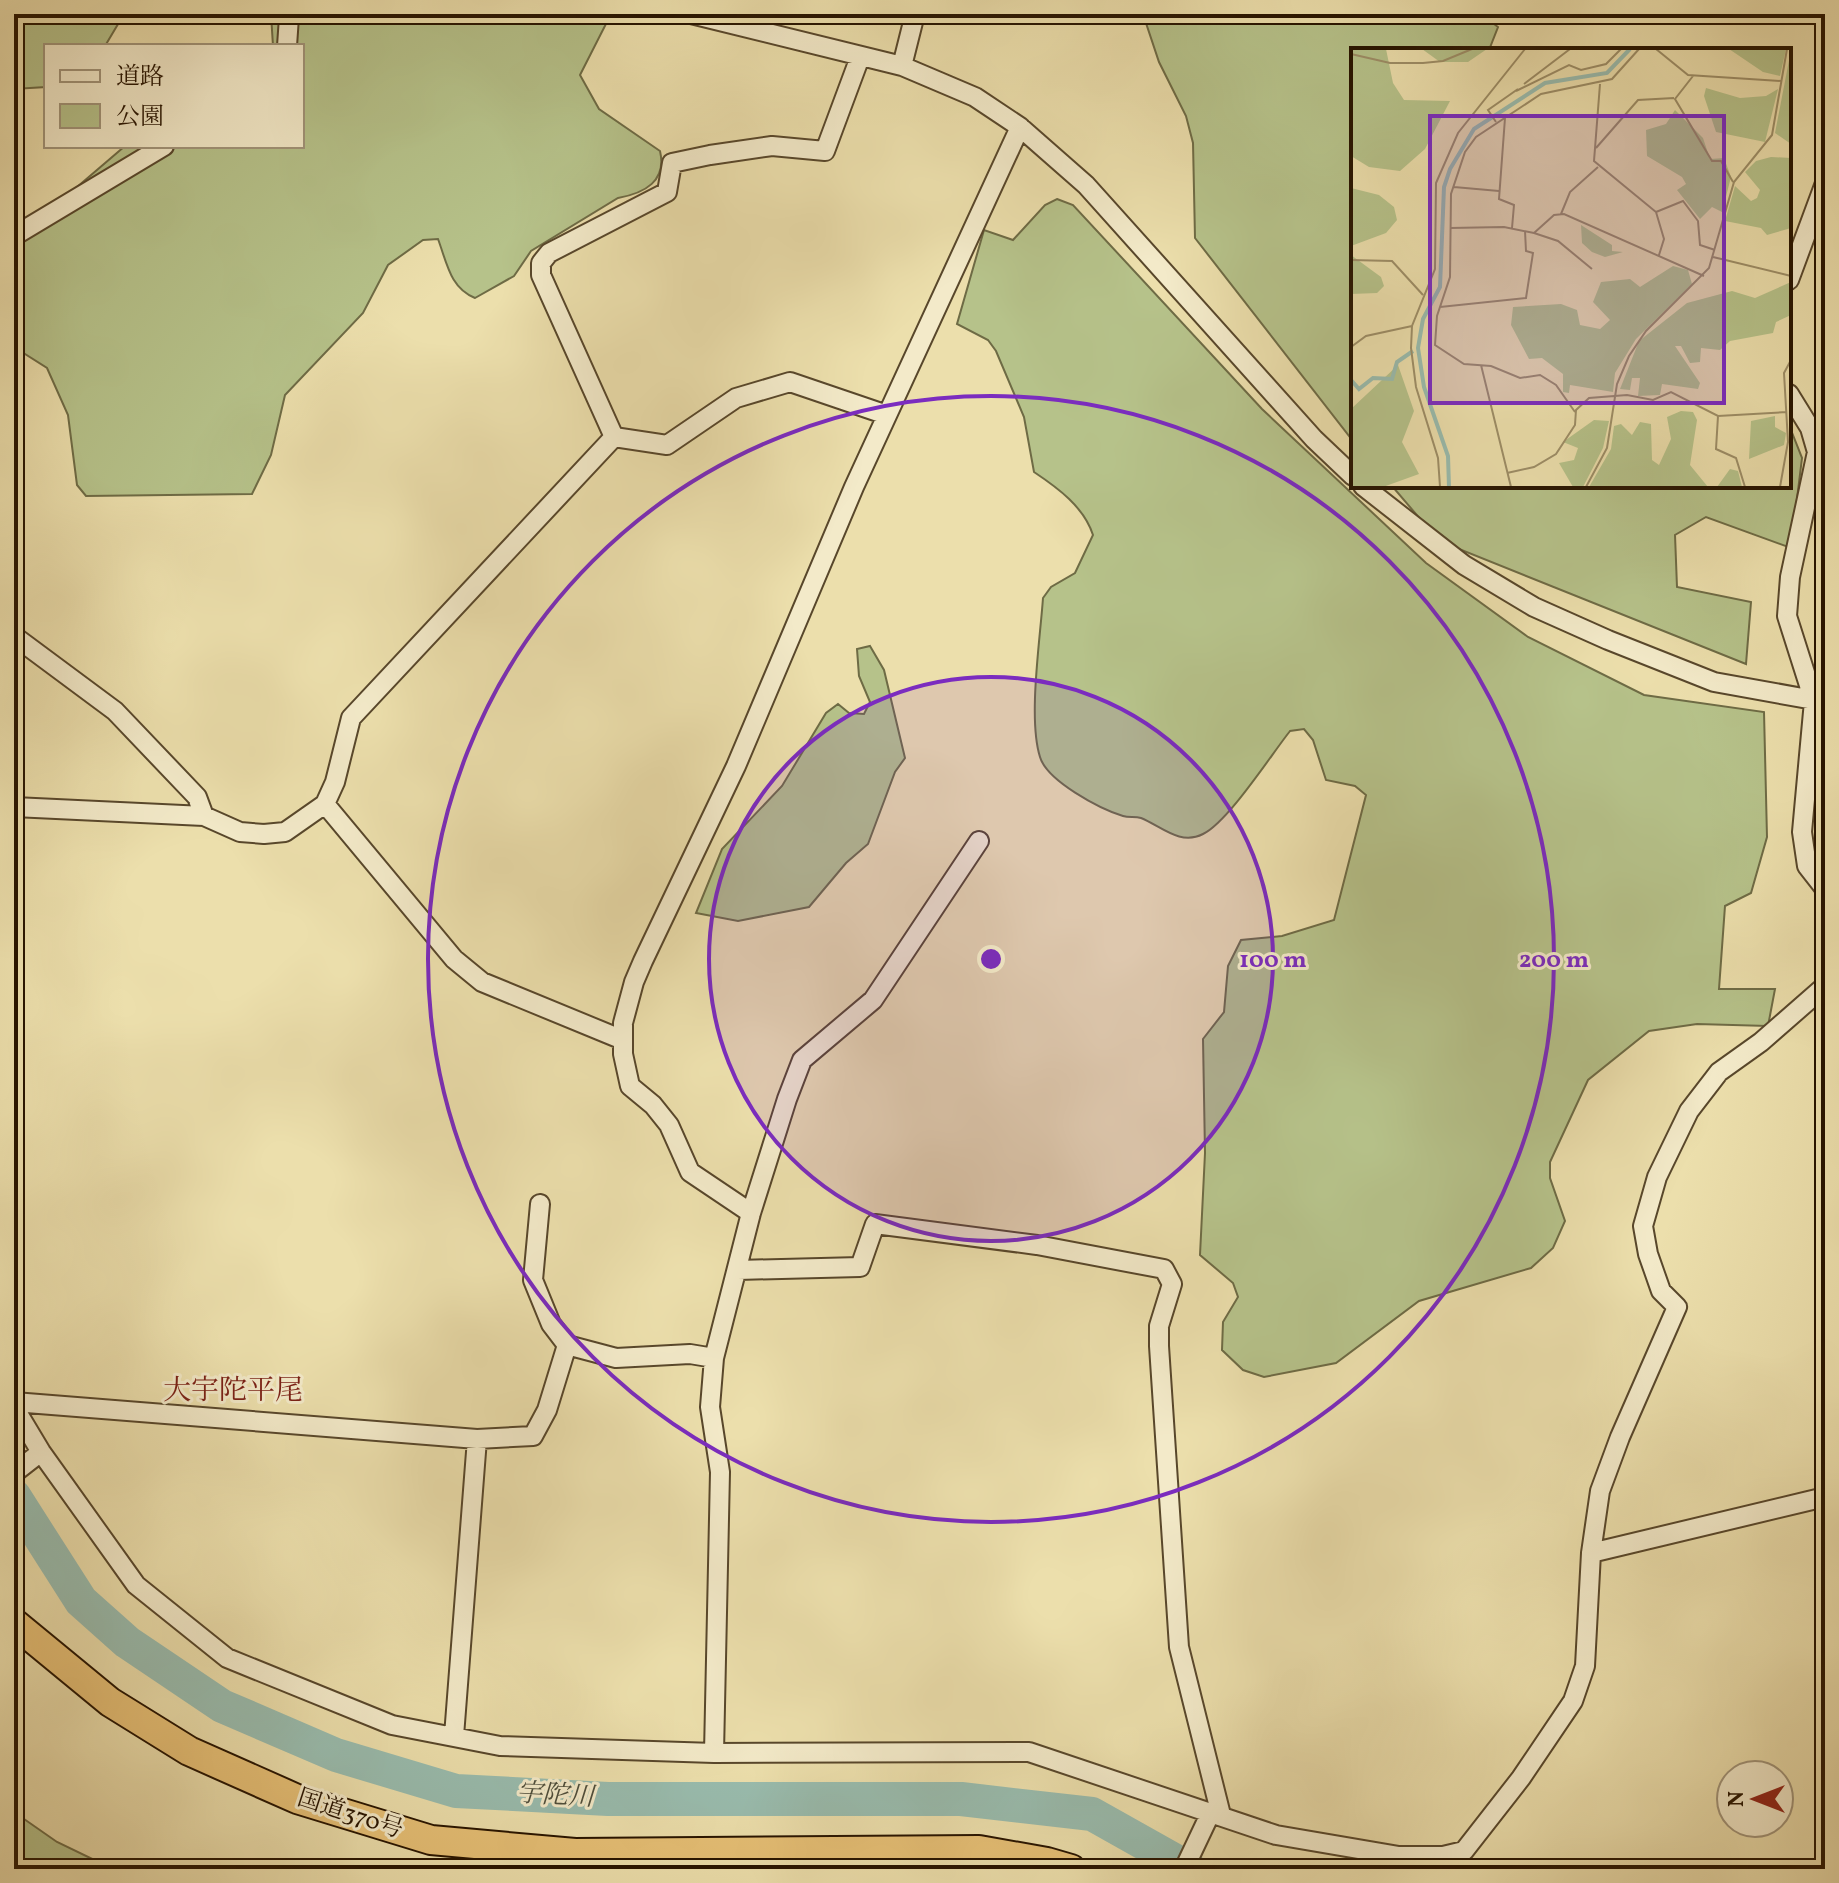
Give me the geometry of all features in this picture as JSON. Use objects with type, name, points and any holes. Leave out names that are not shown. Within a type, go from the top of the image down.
[{"type":"highway","name":"国道370号","points":[[14,1623],[110,1702],[189,1751],[297,1799],[431,1840],[575,1853],[979,1850],[1071,1869]]},
{"type":"street","points":[[287,44],[289,17],[293,14]]},
{"type":"street","points":[[691,14],[902,66],[975,97],[1020,127],[1086,185],[1314,439],[1351,474]]},
{"type":"street","points":[[902,66],[915,14]]},
{"type":"street","points":[[614,437],[541,275],[541,263],[549,253],[667,192],[672,163],[772,146],[825,151],[860,57]]},
{"type":"street","points":[[751,1213],[690,1172],[669,1125],[653,1105],[630,1086],[623,1054],[623,1023],[638,971],[736,766],[759,706],[887,415],[1020,127]]},
{"type":"street","points":[[14,236],[161,148]]},
{"type":"street","points":[[1791,275],[1825,183]]},
{"type":"street","points":[[614,437],[667,445],[736,398],[790,382],[887,415]]},
{"type":"street","points":[[1791,397],[1810,428],[1817,452],[1790,577],[1787,616],[1820,701],[1802,832],[1807,866],[1825,889]]},
{"type":"street","points":[[14,807],[204,816],[240,832],[285,832],[325,804],[335,782],[351,718],[614,437]]},
{"type":"street","points":[[1366,488],[1464,565],[1534,607],[1714,682],[1820,701]]},
{"type":"street","points":[[14,636],[115,711],[197,797],[204,816]]},
{"type":"street","points":[[325,804],[454,959],[473,975],[482,982],[623,1040]]},
{"type":"street","points":[[714,1753],[720,1472],[710,1407],[714,1358],[751,1213],[802,1060],[873,1000],[979,841]]},
{"type":"street","points":[[14,1404],[39,1454],[136,1585],[227,1658],[392,1725],[500,1746],[714,1753],[1029,1752],[1213,1817],[1276,1835],[1399,1856],[1443,1856],[1464,1851],[1521,1778],[1573,1701],[1585,1666],[1591,1553],[1600,1491],[1677,1307],[1661,1291],[1648,1254],[1643,1226],[1657,1177],[1689,1111],[1719,1072],[1761,1042],[1825,986]]},
{"type":"street","points":[[540,1204],[533,1280],[551,1324],[567,1345],[616,1358],[690,1354],[714,1358]]},
{"type":"street","points":[[738,1270],[860,1267],[875,1224],[1037,1245],[1164,1269],[1172,1284],[1159,1326],[1159,1346],[1179,1647],[1213,1817],[1184,1869]]},
{"type":"street","points":[[14,1404],[477,1439],[533,1436],[547,1410],[567,1345]]},
{"type":"street","points":[[454,1736],[477,1439]]},
{"type":"street","points":[[14,1473],[39,1454]]},
{"type":"street","points":[[1591,1553],[1825,1497]]},
{"type":"green space","points":[[14,14],[124,14],[106,44],[44,44],[44,87],[14,89]]},
{"type":"green space","points":[[271,14],[611,14],[580,75],[599,109],[660,151],[660,170],[657,178],[645,189],[618,198],[531,251],[514,276],[475,298],[455,281],[438,239],[423,240],[388,265],[363,313],[285,395],[271,455],[252,494],[86,496],[77,485],[68,415],[47,368],[14,347],[14,241],[123,148],[304,148],[304,44],[273,44]]},
{"type":"green space","points":[[1143,14],[1481,14],[1498,27],[1490,48],[1351,48],[1351,438],[1195,238],[1193,143],[1186,116],[1159,62]]},
{"type":"green space","points":[[1057,199],[1073,205],[1262,409],[1426,563],[1528,637],[1644,695],[1764,712],[1767,837],[1751,893],[1725,906],[1719,989],[1775,989],[1768,1026],[1697,1024],[1649,1031],[1588,1080],[1550,1162],[1550,1178],[1565,1221],[1553,1248],[1531,1268],[1419,1301],[1336,1363],[1264,1377],[1243,1370],[1222,1350],[1223,1322],[1238,1297],[1233,1283],[1200,1255],[1205,1153],[1203,1039],[1224,1012],[1228,966],[1241,940],[1282,936],[1334,920],[1366,795],[1355,786],[1326,780],[1313,740],[1304,729],[1290,731],[1224,816],[1203,834],[1186,838],[1171,834],[1141,818],[1123,816],[1101,807],[1063,784],[1040,757],[1035,722],[1043,598],[1051,587],[1075,573],[1093,535],[1077,507],[1034,472],[1024,417],[996,351],[988,340],[957,324],[984,230],[1013,240],[1045,205]]},
{"type":"green space","points":[[1791,430],[1802,458],[1791,548],[1706,517],[1675,535],[1677,587],[1751,602],[1746,664],[1439,541],[1394,488],[1791,488]]},
{"type":"green space","points":[[870,646],[884,670],[905,758],[895,772],[868,844],[846,863],[809,907],[738,921],[696,913],[722,849],[782,786],[826,713],[838,704],[849,713],[864,714],[870,702],[859,676],[857,649]]},
{"type":"green space","points":[[14,1812],[57,1842],[113,1869],[14,1869]]},
{"type":"waterway","name":"宇陀川","points":[[14,1496],[81,1601],[127,1642],[222,1706],[336,1755],[456,1791],[608,1799],[961,1799],[1092,1814],[1190,1869]]},
{"type":"district","name":"大宇陀平尾","points":[[233,1391]]}]
